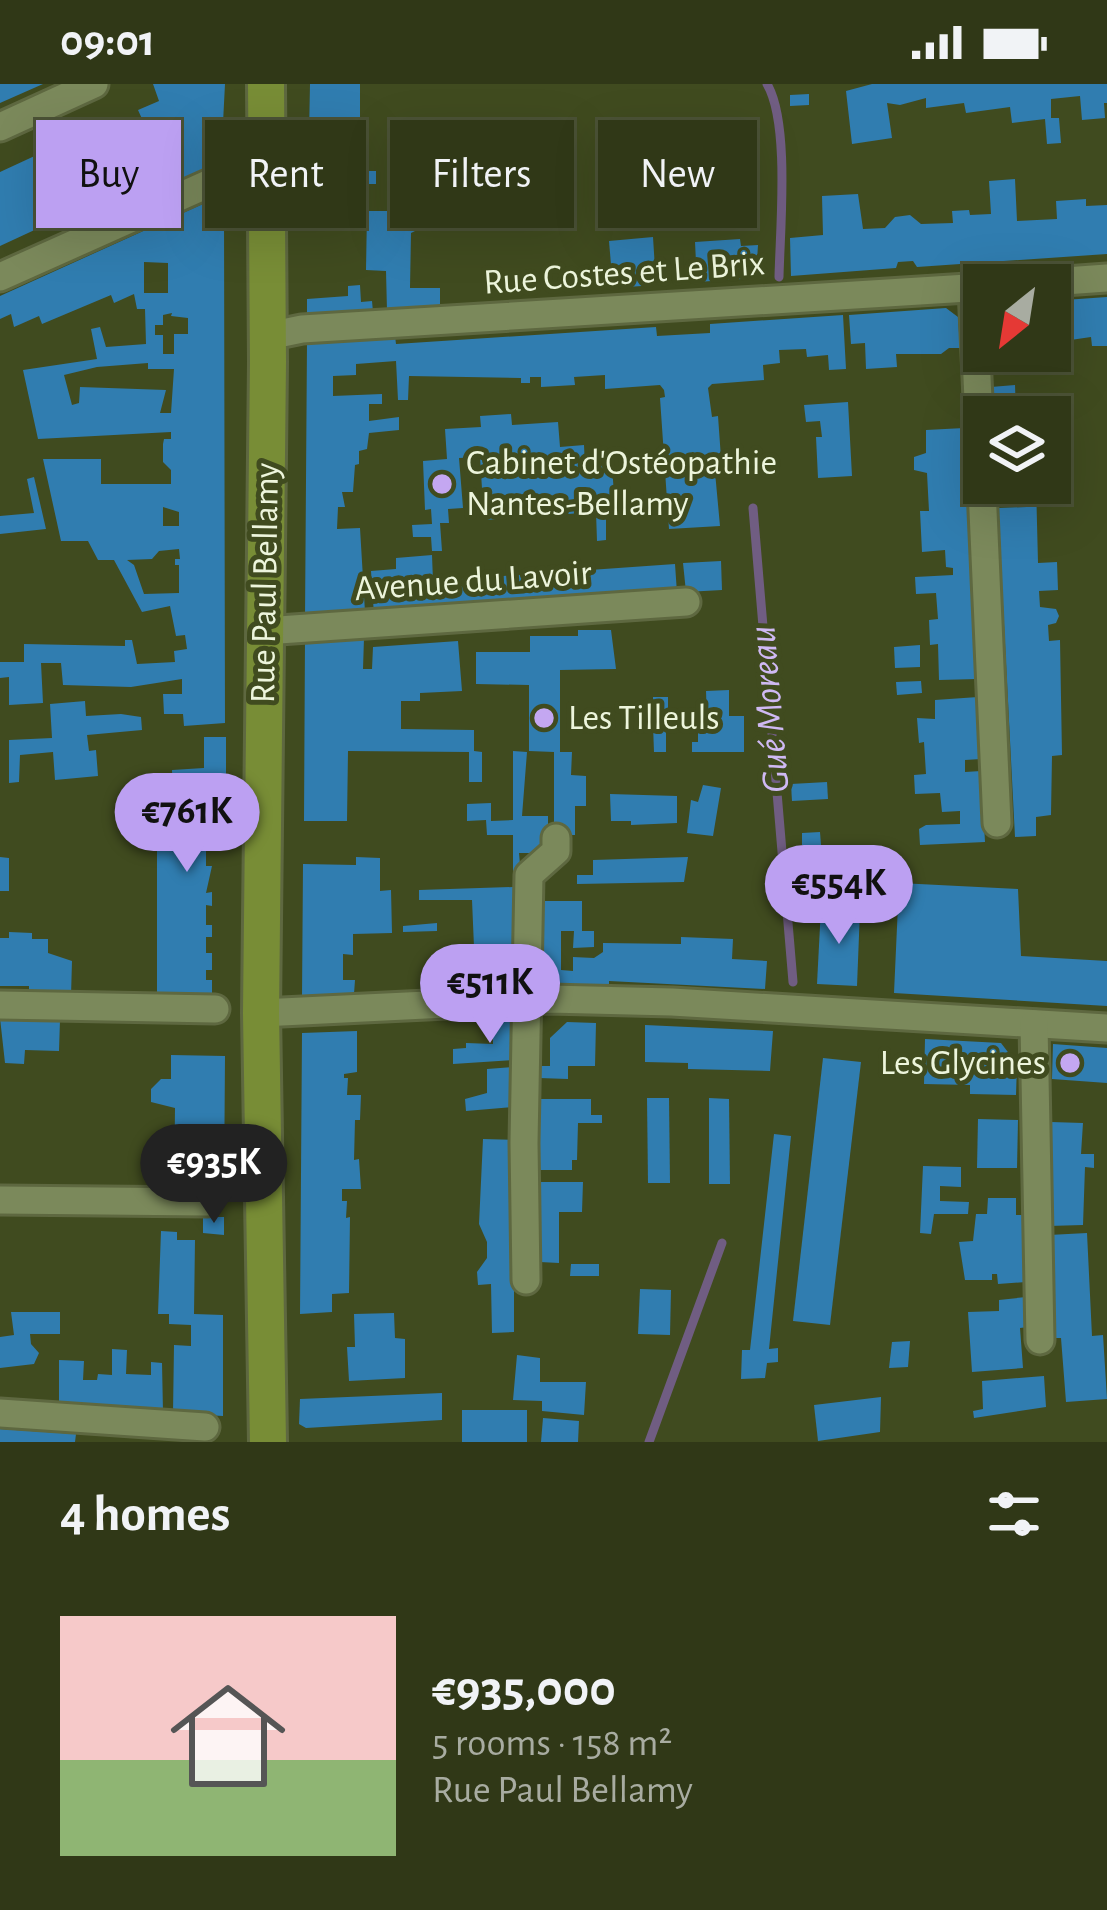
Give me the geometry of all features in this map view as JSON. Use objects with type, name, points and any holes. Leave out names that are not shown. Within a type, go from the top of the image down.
[{"type":"main road","name":"Rue Paul Bellamy","points":[[266,84],[266,120]]},
{"type":"main road","name":"Rue Paul Bellamy","points":[[267,228],[261,1013],[268,1442]]},
{"type":"street","points":[[0,127],[94,84]]},
{"type":"street","points":[[0,277],[205,185]]},
{"type":"street","points":[[1071,281],[1107,278]]},
{"type":"street","name":"Rue Costes et Le Brix","points":[[268,336],[302,329],[963,288]]},
{"type":"street","points":[[982,372],[997,823]]},
{"type":"street","name":"Avenue du Lavoir","points":[[264,632],[686,602]]},
{"type":"street","points":[[526,1280],[529,875],[556,851],[556,838]]},
{"type":"street","points":[[261,1013],[526,1000],[802,1009],[1107,1028]]},
{"type":"street","points":[[0,1005],[215,1009]]},
{"type":"street","points":[[1034,1024],[1040,1340]]},
{"type":"street","points":[[0,1200],[207,1202]]},
{"type":"street","points":[[0,1413],[205,1427]]},
{"type":"building","points":[[0,84],[43,84],[0,103]]},
{"type":"building","points":[[153,84],[225,84],[223,120],[205,120],[205,169],[181,180],[181,120],[143,120],[138,110],[159,101]]},
{"type":"building","points":[[310,84],[360,84],[360,120],[309,120]]},
{"type":"building","points":[[872,84],[1107,84],[1107,103],[1105,118],[1082,120],[1080,96],[1051,99],[1051,118],[1059,118],[1061,143],[1047,144],[1045,119],[1012,123],[1010,107],[966,113],[964,103],[926,108],[926,98],[900,105],[887,103],[892,138],[852,144],[846,91]]},
{"type":"building","points":[[809,94],[809,105],[790,106],[790,95]]},
{"type":"building","points":[[36,155],[39,228],[0,246],[0,172]]},
{"type":"building","points":[[366,171],[376,171],[376,184],[366,184]]},
{"type":"building","points":[[1015,179],[1017,221],[1057,219],[1056,201],[1086,199],[1086,206],[1107,205],[1107,254],[917,267],[913,261],[898,262],[896,268],[791,276],[790,238],[823,235],[822,196],[858,194],[863,229],[885,228],[895,217],[910,215],[921,224],[953,223],[952,211],[991,214],[989,181]]},
{"type":"building","points":[[205,203],[205,228],[224,228],[225,723],[184,726],[183,714],[164,714],[163,694],[182,694],[182,679],[131,687],[63,685],[61,663],[41,663],[43,703],[9,705],[9,677],[0,678],[0,662],[24,662],[24,644],[125,646],[125,640],[132,640],[137,664],[175,662],[174,651],[187,649],[185,635],[176,636],[170,606],[142,612],[114,560],[98,560],[88,541],[61,541],[43,459],[101,459],[101,484],[171,484],[163,444],[164,439],[171,439],[171,432],[38,439],[23,370],[97,359],[91,329],[100,327],[106,347],[146,344],[145,309],[137,309],[134,294],[114,303],[111,295],[42,324],[39,316],[14,327],[11,314],[0,319],[0,296],[150,228],[181,228],[181,214]],"holes":[[[144,262],[168,263],[168,293],[144,293]],[[163,315],[188,318],[188,334],[174,334],[174,354],[163,354],[163,335],[155,335],[155,325],[163,325]],[[148,363],[148,369],[174,369],[171,413],[160,413],[166,390],[80,387],[79,403],[72,405],[64,375]],[[163,507],[179,512],[179,526],[163,526]],[[179,549],[180,559],[175,559],[179,593],[144,594],[134,565],[127,560],[152,559],[159,551]]]},
{"type":"building","points":[[367,211],[390,211],[390,228],[417,228],[411,233],[410,288],[440,288],[440,307],[387,311],[386,271],[366,270]]},
{"type":"building","points":[[653,237],[656,285],[613,288],[609,241]]},
{"type":"building","points":[[740,239],[741,246],[758,245],[756,278],[697,282],[695,242]]},
{"type":"building","points":[[595,275],[596,286],[574,287],[577,277]]},
{"type":"building","points":[[360,285],[361,302],[372,301],[373,312],[307,316],[307,299],[348,296],[348,286]]},
{"type":"building","points":[[1107,297],[1107,346],[1092,346],[1091,337],[1071,340],[1071,300]]},
{"type":"building","points":[[946,308],[958,317],[960,348],[941,354],[896,354],[897,367],[866,369],[865,343],[851,344],[849,315]]},
{"type":"building","points":[[843,315],[846,369],[829,370],[828,355],[807,357],[806,349],[779,350],[780,363],[763,365],[764,380],[708,388],[712,417],[718,416],[722,472],[715,472],[720,526],[669,529],[660,398],[665,397],[660,385],[605,389],[605,375],[574,377],[575,385],[541,387],[541,377],[521,383],[521,378],[409,376],[408,400],[398,400],[396,361],[356,364],[356,375],[333,376],[333,396],[382,394],[382,404],[369,404],[369,421],[399,417],[399,430],[369,433],[367,449],[359,451],[355,465],[353,492],[342,492],[345,507],[338,507],[337,529],[360,528],[365,612],[305,619],[307,342],[395,336],[396,344],[656,327],[657,336],[710,333],[710,324]]},
{"type":"building","points":[[1015,385],[1015,396],[992,396],[991,387]]},
{"type":"building","points":[[848,402],[852,476],[818,478],[820,421],[806,422],[804,405]]},
{"type":"building","points":[[511,414],[512,425],[558,422],[560,447],[584,445],[585,467],[612,465],[615,510],[606,511],[606,540],[597,541],[596,512],[484,520],[480,457],[459,458],[463,508],[448,509],[449,523],[440,523],[442,551],[432,551],[431,537],[413,537],[412,525],[432,524],[431,509],[425,510],[423,461],[447,459],[445,429],[481,427],[480,416]]},
{"type":"building","points":[[963,428],[963,504],[968,504],[977,679],[939,680],[938,644],[930,645],[929,620],[938,619],[936,593],[916,594],[915,577],[953,575],[953,568],[946,567],[945,550],[922,552],[920,511],[929,511],[927,473],[914,470],[914,457],[926,453],[926,430]]},
{"type":"building","points":[[34,477],[46,529],[0,534],[0,516],[34,513],[27,479]]},
{"type":"building","points":[[1037,504],[1038,563],[1057,562],[1058,590],[1039,591],[1040,607],[1056,609],[1059,616],[1048,625],[1049,641],[1060,640],[1062,755],[1052,756],[1051,815],[1036,817],[1036,836],[1015,837],[998,508]]},
{"type":"building","points":[[432,555],[433,581],[675,564],[677,593],[374,615],[371,571],[396,569],[396,558]]},
{"type":"building","points":[[721,561],[722,590],[686,592],[683,563]]},
{"type":"building","name":"Les Tilleuls","points":[[578,630],[611,630],[616,669],[560,670],[560,752],[572,752],[571,775],[586,776],[586,806],[575,806],[575,835],[564,835],[554,830],[554,752],[529,751],[529,685],[476,684],[476,652],[530,652],[530,636],[578,636]]},
{"type":"building","points":[[305,638],[364,638],[363,669],[372,669],[373,647],[458,641],[462,691],[420,693],[420,701],[401,701],[401,729],[474,730],[474,751],[482,752],[482,782],[469,782],[469,752],[348,751],[347,821],[304,821]]},
{"type":"building","points":[[920,645],[920,667],[895,668],[894,647]]},
{"type":"building","points":[[921,681],[922,693],[897,695],[896,682]]},
{"type":"building","points":[[729,690],[729,716],[744,716],[744,752],[692,752],[692,742],[698,742],[698,721],[707,721],[706,691]]},
{"type":"building","points":[[653,697],[668,697],[668,709],[653,709]]},
{"type":"building","points":[[978,697],[981,759],[965,760],[965,772],[981,771],[985,842],[920,845],[919,829],[960,824],[960,811],[942,812],[940,793],[915,794],[914,775],[926,774],[917,718],[935,719],[935,700]]},
{"type":"building","points":[[85,701],[86,716],[141,717],[142,730],[87,735],[89,751],[96,750],[98,776],[55,780],[53,752],[20,755],[19,782],[9,783],[9,740],[52,738],[50,704]]},
{"type":"building","points":[[666,724],[666,752],[654,752],[653,725]]},
{"type":"building","points":[[204,737],[226,737],[226,797],[206,797],[206,809],[212,809],[212,823],[206,823],[212,848],[206,849],[206,866],[212,866],[206,893],[212,892],[212,906],[206,905],[206,925],[212,925],[212,937],[206,937],[206,953],[212,953],[212,970],[206,970],[206,980],[212,980],[212,995],[157,996],[157,797],[173,797],[172,770],[204,768]]},
{"type":"building","points":[[513,751],[527,752],[522,816],[548,816],[548,853],[519,853],[522,887],[513,887],[513,835],[487,835],[486,820],[467,821],[467,804],[491,803],[491,821],[513,820]]},
{"type":"building","points":[[827,782],[828,799],[792,801],[791,784]]},
{"type":"building","points":[[703,785],[721,788],[713,836],[687,833],[691,800],[698,802]]},
{"type":"building","points":[[610,794],[677,796],[677,823],[611,821]]},
{"type":"building","points":[[820,832],[821,845],[802,845],[802,833]]},
{"type":"building","points":[[0,857],[9,858],[9,891],[0,891]]},
{"type":"building","points":[[356,857],[380,858],[380,891],[391,890],[392,933],[353,934],[353,955],[343,954],[343,980],[355,980],[354,994],[302,997],[303,864],[356,865]]},
{"type":"building","points":[[688,857],[684,882],[577,884],[577,875],[593,875],[593,860]]},
{"type":"building","points":[[899,883],[1018,889],[1021,956],[1107,961],[1107,1006],[894,993]]},
{"type":"building","points":[[513,887],[513,988],[474,990],[474,955],[457,955],[457,946],[474,947],[472,900],[419,900],[419,890]]},
{"type":"building","points":[[539,901],[582,901],[582,931],[594,931],[594,947],[573,948],[574,931],[561,931],[561,970],[573,971],[573,957],[594,958],[603,952],[603,943],[733,939],[732,959],[767,961],[765,989],[609,981],[609,988],[539,987]]},
{"type":"building","points":[[821,907],[860,910],[857,986],[817,984]]},
{"type":"building","points":[[437,923],[437,931],[403,932],[403,926]]},
{"type":"building","points":[[9,932],[48,939],[48,953],[72,961],[71,996],[29,995],[29,986],[0,986],[0,938],[9,938]]},
{"type":"building","points":[[0,1018],[60,1020],[59,1051],[25,1050],[24,1064],[5,1063]]},
{"type":"building","points":[[493,1018],[514,1018],[514,1060],[453,1064],[453,1049],[466,1048],[466,1043],[493,1044]]},
{"type":"building","points":[[567,1022],[596,1023],[595,1066],[568,1066],[568,1079],[539,1078],[539,1066],[550,1066],[550,1038]]},
{"type":"building","points":[[645,1025],[773,1031],[770,1071],[688,1069],[688,1063],[645,1062]]},
{"type":"building","points":[[357,1031],[357,1072],[344,1074],[347,1095],[361,1095],[354,1160],[359,1159],[361,1189],[342,1189],[346,1218],[350,1217],[349,1293],[332,1294],[332,1312],[300,1314],[302,1033]]},
{"type":"building","points":[[925,1039],[1001,1043],[1017,1064],[1016,1095],[970,1094],[970,1085],[924,1084]]},
{"type":"building","name":"Les Glycines","points":[[1053,1044],[1107,1048],[1107,1083],[1052,1079]]},
{"type":"building","points":[[171,1055],[225,1056],[224,1192],[174,1191],[175,1108],[151,1102],[151,1089],[161,1079],[171,1079]]},
{"type":"building","points":[[823,1058],[861,1062],[830,1325],[793,1321]]},
{"type":"building","points":[[514,1067],[514,1107],[466,1111],[465,1099],[487,1093],[487,1069]]},
{"type":"building","points":[[647,1098],[669,1098],[670,1183],[648,1183]]},
{"type":"building","points":[[709,1098],[729,1099],[730,1184],[709,1184]]},
{"type":"building","points":[[539,1099],[591,1099],[591,1115],[602,1115],[602,1123],[578,1123],[577,1160],[572,1160],[572,1170],[540,1170]]},
{"type":"building","points":[[978,1119],[1018,1120],[1017,1168],[977,1168]]},
{"type":"building","points":[[1051,1122],[1083,1123],[1081,1154],[1094,1154],[1094,1168],[1085,1167],[1083,1225],[1048,1226]]},
{"type":"building","points":[[774,1134],[791,1136],[769,1349],[778,1348],[778,1362],[767,1363],[765,1378],[741,1379],[742,1350],[750,1350]]},
{"type":"building","points":[[483,1139],[514,1140],[514,1332],[492,1333],[491,1284],[478,1285],[477,1272],[487,1258],[487,1242],[479,1224]]},
{"type":"building","points":[[923,1166],[961,1167],[961,1187],[940,1186],[940,1201],[969,1202],[968,1214],[934,1214],[931,1234],[920,1233]]},
{"type":"building","points":[[540,1182],[583,1182],[582,1212],[559,1212],[559,1263],[540,1262]]},
{"type":"building","points":[[988,1198],[1016,1198],[1016,1215],[1023,1215],[1026,1282],[998,1284],[997,1274],[992,1274],[992,1280],[965,1280],[959,1242],[973,1241],[976,1214],[987,1214]]},
{"type":"building","points":[[203,1217],[224,1217],[224,1235],[203,1233]]},
{"type":"building","points":[[161,1231],[177,1232],[177,1240],[195,1240],[194,1314],[223,1315],[223,1416],[173,1413],[174,1345],[191,1346],[191,1325],[169,1324],[169,1314],[158,1314]]},
{"type":"building","points":[[1087,1233],[1092,1336],[1103,1335],[1107,1399],[1066,1402],[1061,1338],[1055,1338],[1049,1235]]},
{"type":"building","points":[[571,1264],[599,1264],[599,1276],[570,1276]]},
{"type":"building","points":[[640,1289],[671,1290],[670,1335],[638,1334]]},
{"type":"building","points":[[1026,1297],[1028,1327],[1020,1328],[1023,1368],[972,1372],[968,1312],[999,1311],[999,1300]]},
{"type":"building","points":[[11,1312],[60,1312],[60,1334],[30,1334],[39,1353],[34,1364],[0,1368],[0,1337],[14,1335]]},
{"type":"building","points":[[394,1313],[395,1338],[405,1339],[405,1378],[349,1381],[347,1347],[355,1347],[354,1314]]},
{"type":"building","points":[[910,1341],[908,1367],[889,1368],[892,1342]]},
{"type":"building","points":[[112,1349],[127,1350],[126,1374],[151,1375],[151,1362],[162,1363],[163,1412],[59,1404],[59,1360],[84,1361],[83,1380],[97,1380],[98,1374],[112,1375]]},
{"type":"building","points":[[517,1355],[540,1358],[540,1382],[586,1382],[584,1415],[542,1411],[542,1401],[513,1400]]},
{"type":"building","points":[[1044,1376],[1046,1407],[974,1418],[973,1411],[983,1409],[982,1381]]},
{"type":"building","points":[[442,1393],[442,1420],[306,1428],[299,1424],[300,1399]]},
{"type":"building","points":[[881,1397],[880,1432],[818,1441],[814,1405]]},
{"type":"building","points":[[462,1410],[527,1410],[527,1442],[462,1442]]},
{"type":"building","points":[[543,1418],[579,1421],[578,1442],[541,1442]]},
{"type":"building","points":[[0,1429],[76,1434],[75,1442],[0,1442]]},
{"type":"waterway","name":"Gué Moreau","points":[[767,84],[781,150],[779,277]]},
{"type":"waterway","name":"Gué Moreau","points":[[753,508],[793,982]]},
{"type":"waterway","name":"Gué Moreau","points":[[649,1442],[722,1243]]},
{"type":"place","name":"Cabinet d'Ostéopathie Nantes-Bellamy","points":[[442,484]]},
{"type":"place","name":"Les Tilleuls","points":[[544,718]]},
{"type":"place","name":"Les Glycines","points":[[1070,1063]]}]
